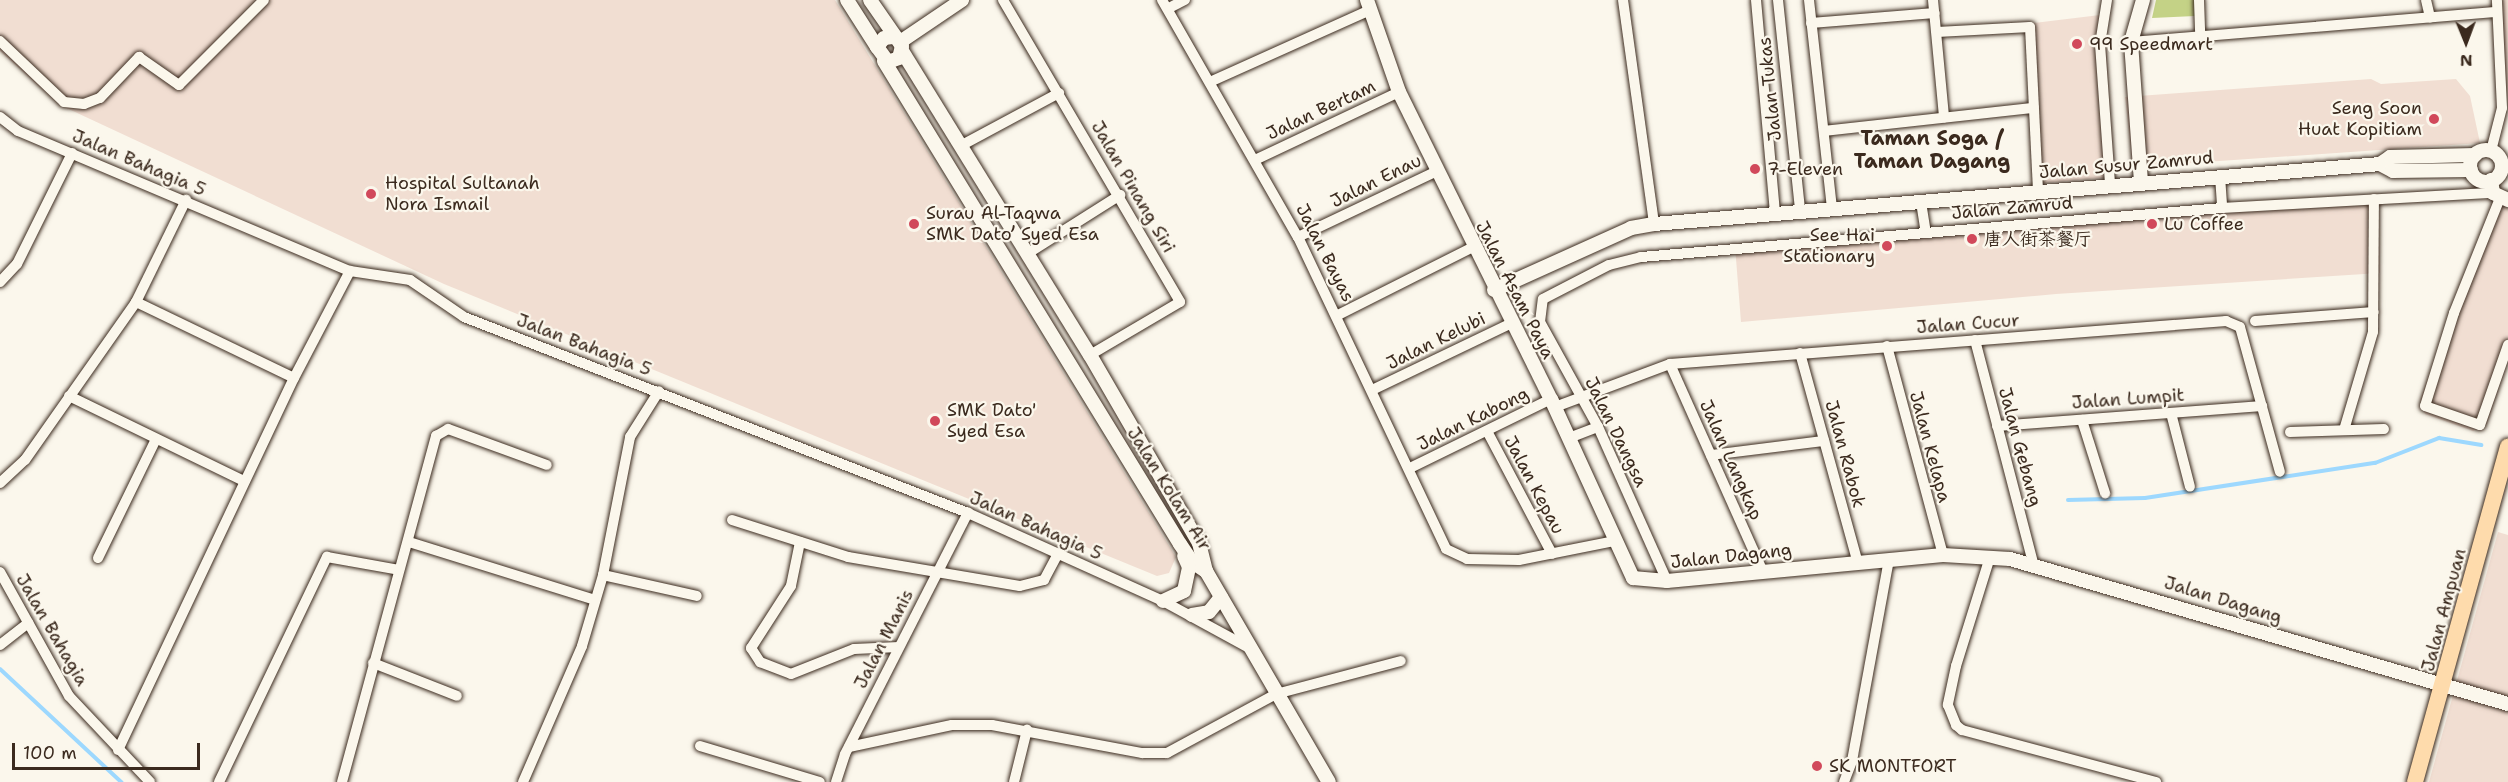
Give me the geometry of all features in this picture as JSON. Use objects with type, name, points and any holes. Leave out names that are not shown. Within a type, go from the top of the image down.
[{"type":"main road","name":"Jalan Ampuan","points":[[2415,782],[2444,685],[2508,447]]},
{"type":"street","points":[[0,41],[64,102],[84,105],[100,98],[139,57],[179,85],[264,0]]},
{"type":"street","name":"Jalan Kolam Air","points":[[848,0],[1180,544],[1192,562],[1206,571]]},
{"type":"street","name":"Jalan Kolam Air","points":[[870,0],[964,144],[1090,355],[1199,543],[1206,571]]},
{"type":"street","points":[[884,61],[896,61],[898,43],[962,0]]},
{"type":"street","name":"Jalan Pinang Siri","points":[[1003,0],[1120,195],[1179,302],[1090,355]]},
{"type":"street","points":[[1165,4],[1185,0]]},
{"type":"street","points":[[1623,0],[1654,224]]},
{"type":"street","points":[[1756,0],[1775,212]]},
{"type":"street","name":"Jalan Tukas","points":[[1778,0],[1800,211]]},
{"type":"street","points":[[1809,0],[1832,208]]},
{"type":"street","points":[[1933,0],[1944,117]]},
{"type":"street","points":[[2107,0],[2100,44],[2109,185]]},
{"type":"street","points":[[2141,182],[2131,42],[2143,0]]},
{"type":"street","points":[[2199,0],[2200,37]]},
{"type":"street","points":[[2426,0],[2430,18]]},
{"type":"street","points":[[2491,151],[2502,108],[2495,12],[2498,0]]},
{"type":"street","name":"Jalan Bayas","points":[[1165,4],[1257,159],[1298,237],[1374,389],[1446,549],[1467,560],[1519,560],[1615,541]]},
{"type":"street","points":[[1212,81],[1368,5]]},
{"type":"street","name":"Jalan Asam Paya","points":[[1368,5],[1399,92],[1494,290],[1553,403],[1615,541],[1633,578],[1648,582]]},
{"type":"street","points":[[2131,42],[2495,12]]},
{"type":"street","points":[[1811,23],[1935,14]]},
{"type":"street","points":[[1937,32],[2030,27],[2038,191]]},
{"type":"street","points":[[877,47],[884,38],[898,43]]},
{"type":"street","name":"Jalan Bertam","points":[[1257,159],[1399,92]]},
{"type":"street","points":[[964,144],[1059,93]]},
{"type":"street","points":[[1824,131],[2034,108]]},
{"type":"street","name":"Jalan Bahagia 5","points":[[0,117],[18,131],[350,271],[410,280],[464,316],[968,513],[1192,615],[1251,650]]},
{"type":"street","points":[[2491,151],[2475,155],[2390,157],[2380,164],[2393,171],[2471,170],[2498,193]]},
{"type":"street","points":[[2491,151],[2502,165],[2498,193],[2424,402],[2428,410],[2480,425],[2508,345]]},
{"type":"street","points":[[0,282],[17,264],[72,153]]},
{"type":"street","points":[[2471,170],[2475,155]]},
{"type":"street","name":"Jalan Susur Zamrud","points":[[1494,290],[1631,228],[1654,224],[1775,212],[2380,164]]},
{"type":"street","name":"Jalan Enau","points":[[1298,237],[1437,171]]},
{"type":"street","points":[[2220,176],[2222,208]]},
{"type":"street","name":"Jalan Zamrud","points":[[1544,299],[1626,259],[2222,208],[2498,193]]},
{"type":"street","points":[[1029,252],[1120,195]]},
{"type":"street","points":[[2344,430],[2373,332],[2373,199]]},
{"type":"street","points":[[0,483],[25,460],[136,302],[186,201]]},
{"type":"street","points":[[1921,202],[1926,233]]},
{"type":"street","points":[[1338,315],[1473,247]]},
{"type":"street","points":[[118,750],[244,481],[350,271]]},
{"type":"street","name":"Jalan Dangsa","points":[[1544,299],[1540,322],[1598,427],[1667,581]]},
{"type":"street","points":[[136,302],[294,378]]},
{"type":"street","points":[[2255,321],[2374,312]]},
{"type":"street","name":"Jalan Cucur","points":[[1553,403],[1581,397],[1670,364],[2226,321],[2240,327],[2280,472]]},
{"type":"street","name":"Jalan Kelubi","points":[[1374,389],[1512,323]]},
{"type":"street","name":"Jalan Gebang","points":[[1975,340],[2033,563]]},
{"type":"street","name":"Jalan Kelapa","points":[[1887,346],[1942,555]]},
{"type":"street","name":"Jalan Rabok","points":[[1800,353],[1858,564]]},
{"type":"street","name":"Jalan Langkap","points":[[1670,364],[1762,570]]},
{"type":"street","points":[[523,782],[582,646],[603,575],[630,437],[659,392]]},
{"type":"street","points":[[69,396],[244,481]]},
{"type":"street","name":"Jalan Kabong","points":[[1410,468],[1487,431],[1553,403]]},
{"type":"street","name":"Jalan Lumpit","points":[[1997,426],[2262,406]]},
{"type":"street","points":[[2171,413],[2190,486]]},
{"type":"street","points":[[2082,420],[2105,493]]},
{"type":"street","points":[[1569,438],[1598,427]]},
{"type":"street","points":[[342,782],[436,436],[443,429],[547,465]]},
{"type":"street","points":[[2290,432],[2384,429]]},
{"type":"street","name":"Jalan Kepau","points":[[1487,431],[1552,554]]},
{"type":"street","points":[[98,558],[156,439]]},
{"type":"street","points":[[1711,455],[1824,441]]},
{"type":"street","name":"Jalan Manis","points":[[836,782],[849,747],[968,513]]},
{"type":"street","points":[[732,520],[848,557],[936,573],[1034,584],[1044,580],[1058,554]]},
{"type":"street","points":[[409,542],[596,600]]},
{"type":"street","points":[[800,542],[791,586],[752,648],[760,662],[791,674],[854,649],[899,647]]},
{"type":"street","points":[[1163,601],[1174,599],[1188,580],[1180,544]]},
{"type":"street","name":"Jalan Dagang","points":[[1648,582],[1942,555],[1990,557],[2033,563],[2508,704]]},
{"type":"street","points":[[219,782],[327,557],[399,570]]},
{"type":"street","points":[[1990,557],[1956,666],[1948,705],[1956,725],[1962,730],[2156,782]]},
{"type":"street","points":[[1844,782],[1852,760],[1888,560]]},
{"type":"street","points":[[1206,571],[1329,782]]},
{"type":"street","name":"Jalan Bahagia","points":[[0,572],[69,696],[150,782]]},
{"type":"street","points":[[603,575],[697,596]]},
{"type":"street","points":[[1192,615],[1209,612],[1221,597]]},
{"type":"street","points":[[1,644],[28,623]]},
{"type":"street","points":[[849,747],[952,725],[1027,730],[1142,753],[1167,753],[1276,694],[1401,661]]},
{"type":"street","points":[[373,663],[457,696]]},
{"type":"street","points":[[1014,782],[1027,730]]},
{"type":"street","points":[[700,746],[820,782]]},
{"type":"shaded area","name":"SMK Dato' Syed Esa","points":[[0,0],[835,0],[1176,557],[1169,573],[1157,576],[444,284],[60,105],[0,51]]},
{"type":"shaded area","points":[[2503,0],[2508,0],[2508,107],[2500,12]]},
{"type":"shaded area","points":[[2100,15],[2105,22],[2113,177],[2033,184],[2026,24]]},
{"type":"shaded area","points":[[2371,79],[2381,84],[2456,79],[2470,96],[2480,143],[2133,167],[2125,97]]},
{"type":"shaded area","points":[[2504,191],[2508,192],[2508,359],[2487,424],[2473,431],[2425,414],[2420,400],[2493,201]]},
{"type":"shaded area","points":[[2378,194],[2380,273],[2056,294],[1741,322],[1735,246]]},
{"type":"shaded area","points":[[2498,532],[2508,535],[2508,782],[2429,782]]},
{"type":"green space","points":[[2156,0],[2194,0],[2195,16],[2152,18]]},
{"type":"waterway","points":[[2068,500],[2145,498],[2375,463],[2439,438],[2481,445]]},
{"type":"waterway","points":[[0,669],[121,782]]},
{"type":"place","name":"99 Speedmart","points":[[2077,44]]},
{"type":"place","name":"Seng Soon Huat Kopitiam","points":[[2434,119]]},
{"type":"place","name":"7-Eleven","points":[[1755,169]]},
{"type":"place","name":"Hospital Sultanah Nora Ismail","points":[[371,194]]},
{"type":"place","name":"Surau Al-Taqwa SMK Dato’ Syed Esa","points":[[914,224]]},
{"type":"place","name":"Lu Coffee","points":[[2152,224]]},
{"type":"place","name":"唐人街茶餐厅","points":[[1972,239]]},
{"type":"place","name":"See Hai Stationary","points":[[1887,246]]},
{"type":"place","name":"SMK Dato' Syed Esa","points":[[935,421]]},
{"type":"place","name":"SK MONTFORT","points":[[1817,766]]},
{"type":"district","name":"Taman Soga / Taman Dagang","points":[[1932,150]]}]
